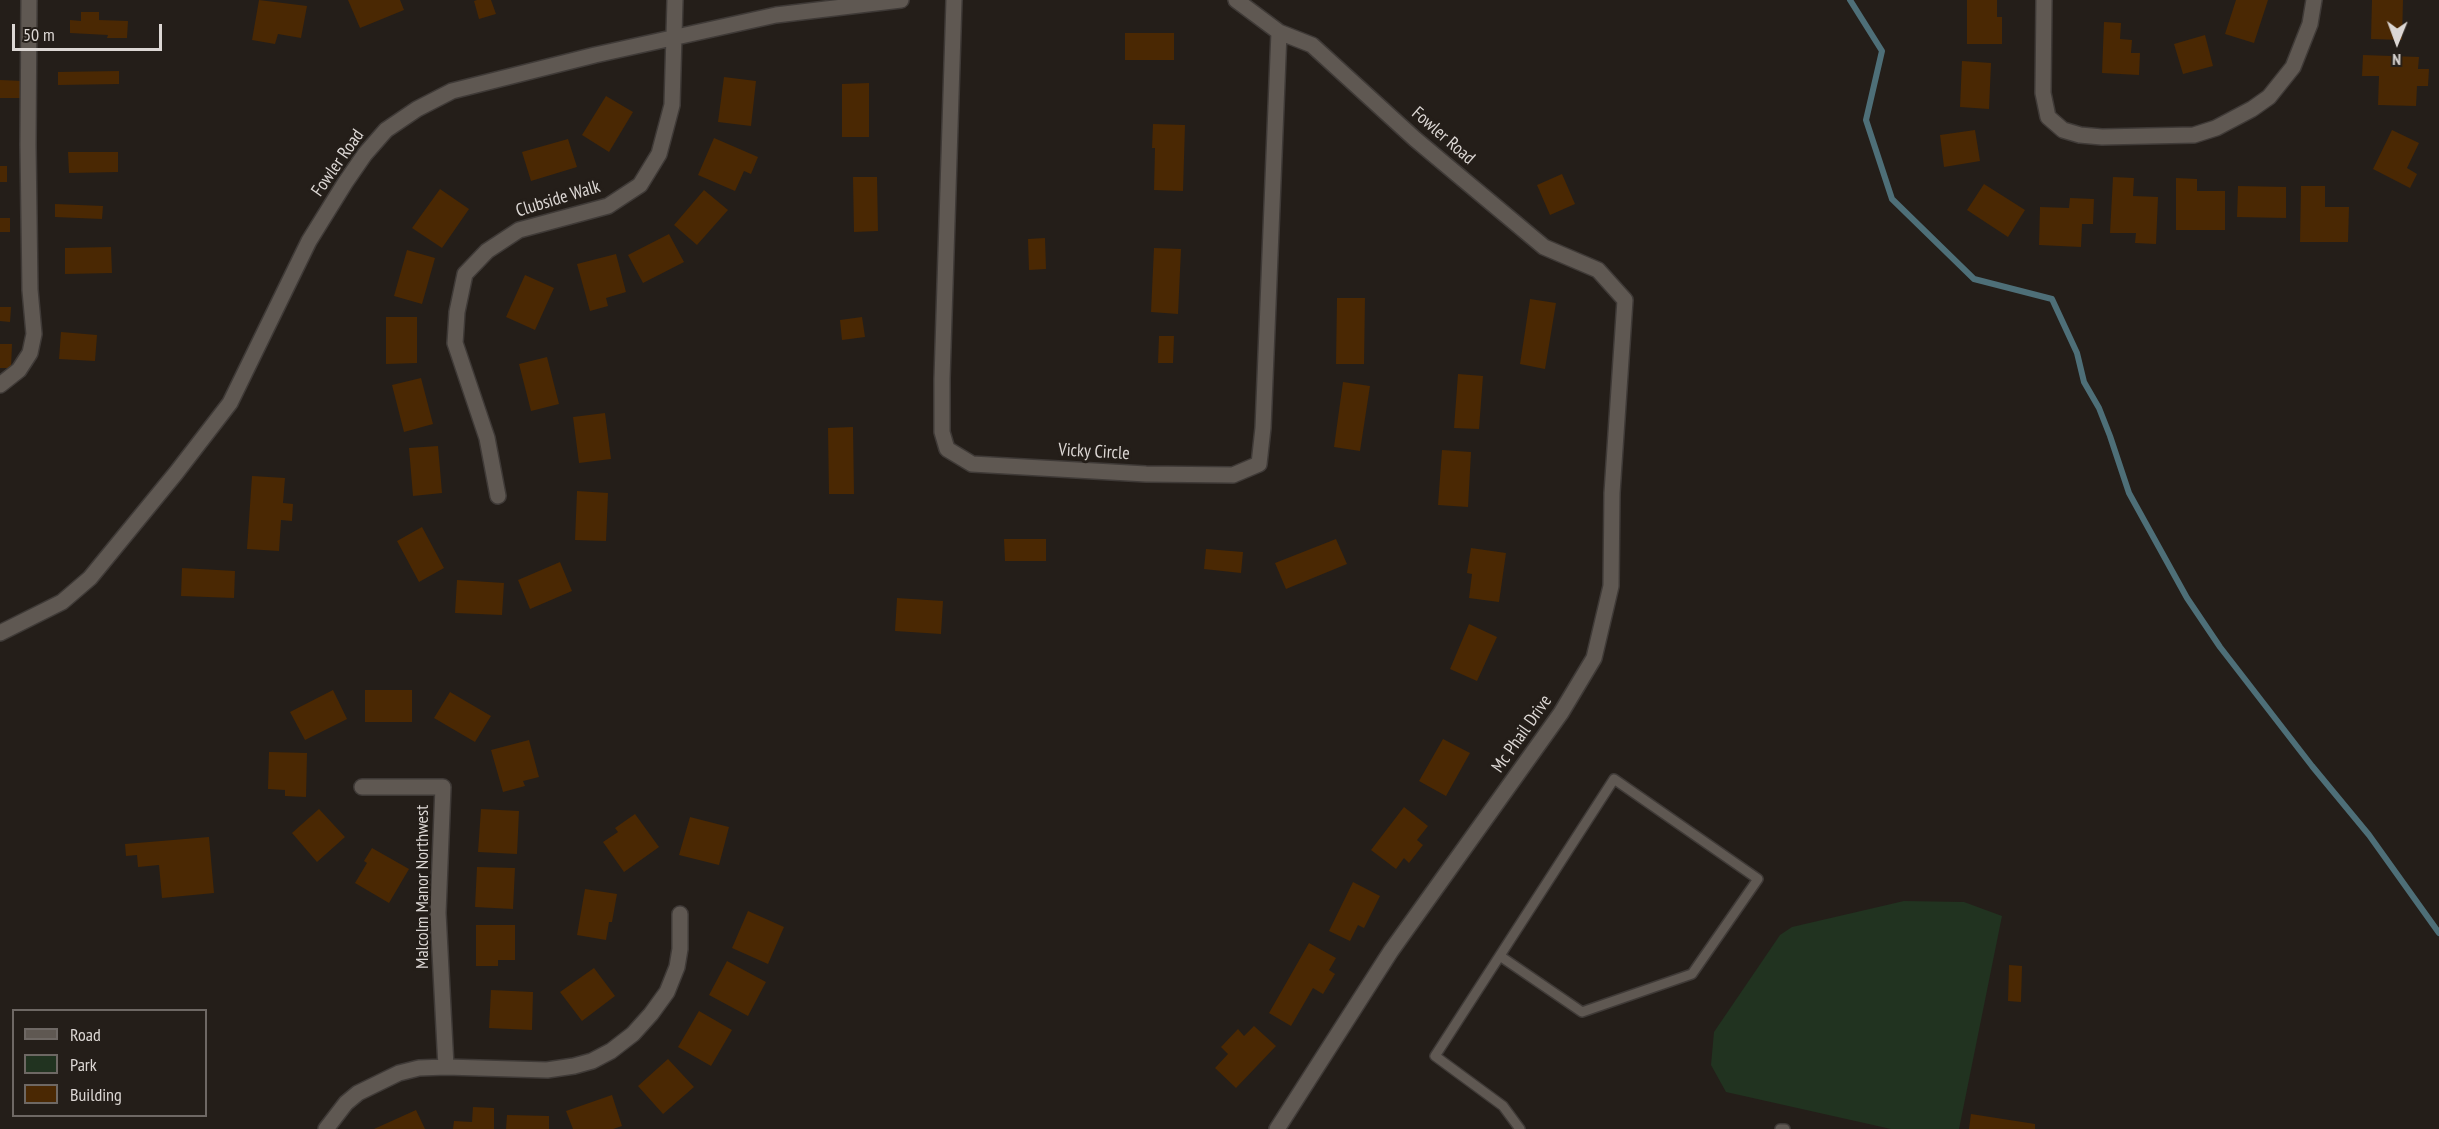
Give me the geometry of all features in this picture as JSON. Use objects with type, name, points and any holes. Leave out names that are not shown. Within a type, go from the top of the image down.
[{"type":"street","points":[[0,385],[19,370],[30,353],[34,334],[30,290],[27,145],[29,0]]},
{"type":"street","name":"Clubside Walk","points":[[498,496],[486,438],[456,343],[457,312],[465,274],[487,251],[519,230],[608,206],[640,185],[659,154],[672,105],[675,0]]},
{"type":"street","name":"Fowler Road","points":[[0,633],[62,602],[90,578],[230,403],[309,240],[345,183],[386,130],[417,109],[452,91],[776,15],[901,0]]},
{"type":"street","name":"Vicky Circle","points":[[954,0],[942,367],[942,432],[947,449],[972,464],[1146,474],[1233,475],[1259,464],[1263,428],[1279,32]]},
{"type":"street","name":"Fowler Road","points":[[1236,0],[1279,32],[1312,45],[1416,139],[1544,248],[1598,270],[1624,300]]},
{"type":"street","points":[[2044,0],[2043,93],[2048,117],[2062,130],[2080,135],[2102,137],[2194,135],[2216,128],[2252,110],[2269,97],[2293,67],[2310,24],[2314,0]]},
{"type":"street","name":"Mc Phail Drive","points":[[1277,1129],[1391,951],[1561,713],[1594,658],[1611,586],[1612,493],[1624,300]]},
{"type":"street","name":"Malcolm Manor Northwest","points":[[362,787],[443,787],[438,913],[446,1067]]},
{"type":"street","points":[[326,1129],[346,1103],[358,1093],[378,1081],[399,1073],[419,1068],[446,1067],[548,1070],[583,1064],[612,1051],[633,1034],[666,992],[677,967],[680,949],[680,914]]},
{"type":"lane","points":[[1500,956],[1582,1011],[1692,974],[1758,879],[1614,778],[1435,1056],[1503,1106],[1520,1129]]},
{"type":"lane","points":[[1780,1129],[1785,1129]]},
{"type":"green space","points":[[1904,901],[1964,902],[2002,916],[1959,1129],[1891,1129],[1726,1092],[1711,1065],[1714,1032],[1780,935],[1792,927]]},
{"type":"building","points":[[259,0],[307,6],[301,38],[278,34],[275,44],[252,40]]},
{"type":"building","points":[[348,0],[400,0],[404,10],[360,28]]},
{"type":"building","points":[[491,0],[496,14],[479,19],[474,1]]},
{"type":"building","points":[[1967,0],[1997,0],[1997,17],[2002,17],[2002,44],[1967,44]]},
{"type":"building","points":[[2236,0],[2268,0],[2254,43],[2225,34]]},
{"type":"building","points":[[2372,0],[2403,0],[2402,40],[2371,39]]},
{"type":"building","points":[[81,12],[99,12],[99,20],[128,21],[127,38],[70,33],[70,20],[81,21]]},
{"type":"building","points":[[2104,22],[2121,23],[2120,39],[2132,40],[2131,53],[2140,53],[2139,75],[2102,73]]},
{"type":"building","points":[[1125,33],[1174,33],[1174,60],[1125,60]]},
{"type":"building","points":[[2205,35],[2213,66],[2183,74],[2174,44]]},
{"type":"building","points":[[2363,55],[2419,57],[2418,69],[2429,69],[2428,86],[2417,86],[2416,106],[2378,105],[2379,76],[2362,76]]},
{"type":"building","points":[[1962,61],[1991,63],[1989,109],[1960,107]]},
{"type":"building","points":[[119,71],[119,84],[58,85],[58,72]]},
{"type":"building","points":[[724,77],[756,81],[751,126],[718,122]]},
{"type":"building","points":[[0,80],[23,81],[22,98],[0,98]]},
{"type":"building","points":[[869,83],[869,137],[842,137],[842,84]]},
{"type":"building","points":[[606,96],[633,112],[609,152],[582,135]]},
{"type":"building","points":[[1153,124],[1185,125],[1183,191],[1154,190]]},
{"type":"building","points":[[1975,130],[1980,161],[1944,167],[1940,135]]},
{"type":"building","points":[[2392,130],[2419,143],[2407,168],[2417,174],[2410,188],[2373,169]]},
{"type":"building","points":[[714,138],[758,157],[751,174],[744,171],[735,191],[698,175]]},
{"type":"building","points":[[568,139],[577,167],[531,181],[522,152]]},
{"type":"building","points":[[68,152],[118,152],[118,172],[69,173]]},
{"type":"building","points":[[0,166],[7,166],[7,182],[0,182]]},
{"type":"building","points":[[1562,174],[1575,204],[1550,215],[1537,185]]},
{"type":"building","points":[[853,177],[877,177],[878,231],[854,232]]},
{"type":"building","points":[[2113,177],[2134,178],[2133,196],[2158,197],[2156,244],[2135,243],[2136,233],[2110,233]]},
{"type":"building","points":[[2176,178],[2197,179],[2197,191],[2225,191],[2225,230],[2176,230]]},
{"type":"building","points":[[1984,184],[2025,210],[2008,237],[1967,210]]},
{"type":"building","points":[[2238,186],[2286,187],[2286,218],[2237,217]]},
{"type":"building","points":[[2301,186],[2325,186],[2325,207],[2349,207],[2348,242],[2300,242]]},
{"type":"building","points":[[440,189],[469,209],[442,248],[412,228]]},
{"type":"building","points":[[704,190],[728,210],[697,245],[674,225]]},
{"type":"building","points":[[2070,198],[2094,199],[2093,224],[2082,224],[2081,247],[2039,245],[2040,207],[2069,208]]},
{"type":"building","points":[[55,204],[103,206],[102,219],[55,217]]},
{"type":"building","points":[[0,218],[10,218],[10,232],[0,232]]},
{"type":"building","points":[[669,234],[684,262],[643,283],[628,255]]},
{"type":"building","points":[[1045,238],[1046,269],[1029,270],[1028,239]]},
{"type":"building","points":[[111,247],[112,273],[65,274],[65,248]]},
{"type":"building","points":[[1154,248],[1181,249],[1178,314],[1151,312]]},
{"type":"building","points":[[407,250],[435,258],[422,304],[394,296]]},
{"type":"building","points":[[616,254],[626,292],[606,298],[608,306],[590,311],[577,264]]},
{"type":"building","points":[[525,275],[554,288],[535,330],[506,317]]},
{"type":"building","points":[[1337,298],[1365,298],[1364,364],[1336,364]]},
{"type":"building","points":[[1530,299],[1556,303],[1545,369],[1520,364]]},
{"type":"building","points":[[0,307],[11,307],[10,322],[0,321]]},
{"type":"building","points":[[386,317],[417,317],[417,363],[386,364]]},
{"type":"building","points":[[862,317],[865,337],[842,340],[840,320]]},
{"type":"building","points":[[61,332],[97,335],[95,361],[59,359]]},
{"type":"building","points":[[1159,336],[1174,336],[1173,363],[1158,363]]},
{"type":"building","points":[[0,344],[12,344],[11,368],[0,368]]},
{"type":"building","points":[[547,357],[559,404],[531,411],[519,364]]},
{"type":"building","points":[[1458,374],[1483,376],[1479,429],[1454,428]]},
{"type":"building","points":[[421,378],[433,424],[404,432],[392,385]]},
{"type":"building","points":[[1343,382],[1370,386],[1360,451],[1334,447]]},
{"type":"building","points":[[605,413],[611,459],[579,463],[573,417]]},
{"type":"building","points":[[853,427],[854,494],[829,494],[828,428]]},
{"type":"building","points":[[438,446],[442,493],[413,496],[409,448]]},
{"type":"building","points":[[1442,450],[1471,452],[1468,507],[1438,505]]},
{"type":"building","points":[[252,476],[285,478],[283,503],[293,504],[292,521],[281,520],[279,551],[247,549]]},
{"type":"building","points":[[577,491],[608,493],[606,541],[575,540]]},
{"type":"building","points":[[422,527],[444,568],[419,582],[397,541]]},
{"type":"building","points":[[1004,539],[1046,539],[1046,561],[1005,561]]},
{"type":"building","points":[[1336,539],[1347,564],[1286,589],[1275,563]]},
{"type":"building","points":[[1471,548],[1506,553],[1499,602],[1469,598],[1472,574],[1467,573]]},
{"type":"building","points":[[1206,549],[1243,552],[1241,573],[1204,569]]},
{"type":"building","points":[[560,562],[572,591],[530,609],[518,580]]},
{"type":"building","points":[[182,568],[235,571],[234,598],[181,596]]},
{"type":"building","points":[[457,580],[504,583],[502,615],[455,613]]},
{"type":"building","points":[[897,598],[943,601],[941,634],[895,631]]},
{"type":"building","points":[[1469,624],[1497,637],[1477,681],[1450,669]]},
{"type":"building","points":[[333,690],[347,719],[305,740],[290,712]]},
{"type":"building","points":[[365,690],[412,690],[412,722],[365,722]]},
{"type":"building","points":[[450,692],[491,716],[475,742],[434,718]]},
{"type":"building","points":[[1443,739],[1470,753],[1446,796],[1419,781]]},
{"type":"building","points":[[529,740],[539,777],[523,781],[525,786],[503,792],[491,750]]},
{"type":"building","points":[[269,752],[307,753],[306,797],[285,796],[285,790],[268,789]]},
{"type":"building","points":[[1404,807],[1428,826],[1417,840],[1423,845],[1409,863],[1404,858],[1396,869],[1371,850]]},
{"type":"building","points":[[319,809],[345,837],[317,862],[292,833]]},
{"type":"building","points":[[481,809],[519,811],[517,854],[478,852]]},
{"type":"building","points":[[635,814],[659,847],[624,872],[603,842],[618,832],[615,828]]},
{"type":"building","points":[[690,817],[729,827],[719,865],[679,855]]},
{"type":"building","points":[[209,837],[214,893],[162,898],[159,865],[138,867],[137,855],[126,856],[125,844]]},
{"type":"building","points":[[372,848],[409,869],[389,903],[355,883],[367,863],[364,861]]},
{"type":"building","points":[[477,867],[515,868],[513,909],[475,907]]},
{"type":"building","points":[[1353,882],[1380,896],[1364,928],[1358,925],[1350,941],[1329,931]]},
{"type":"building","points":[[585,889],[617,894],[606,940],[577,935]]},
{"type":"building","points":[[748,911],[784,927],[768,964],[732,948]]},
{"type":"building","points":[[476,925],[515,925],[515,960],[498,960],[498,966],[476,966]]},
{"type":"building","points":[[1309,943],[1336,958],[1329,970],[1335,974],[1323,994],[1313,988],[1291,1026],[1269,1013]]},
{"type":"building","points":[[727,961],[766,982],[748,1016],[709,995]]},
{"type":"building","points":[[2009,965],[2022,966],[2021,1002],[2008,1001]]},
{"type":"building","points":[[594,968],[615,996],[582,1021],[560,992]]},
{"type":"building","points":[[491,990],[533,992],[532,1030],[489,1028]]},
{"type":"building","points":[[699,1011],[732,1030],[711,1066],[678,1047]]},
{"type":"building","points":[[1254,1026],[1276,1046],[1236,1088],[1215,1068],[1228,1054],[1221,1047],[1238,1029],[1244,1036]]},
{"type":"building","points":[[668,1059],[694,1087],[663,1114],[638,1086]]},
{"type":"building","points":[[612,1095],[622,1126],[613,1129],[573,1129],[566,1111]]},
{"type":"building","points":[[473,1107],[494,1108],[494,1129],[453,1129],[454,1121],[472,1122]]},
{"type":"building","points":[[416,1110],[425,1129],[374,1129]]},
{"type":"building","points":[[1971,1114],[2035,1124],[2035,1129],[1969,1129]]},
{"type":"building","points":[[507,1115],[549,1116],[549,1129],[506,1129]]},
{"type":"waterway","points":[[1850,0],[1882,51],[1866,120],[1892,199],[1974,279],[2052,299],[2077,353],[2084,382],[2099,408],[2129,493],[2187,598],[2220,647],[2312,766],[2369,835],[2439,933]]}]
